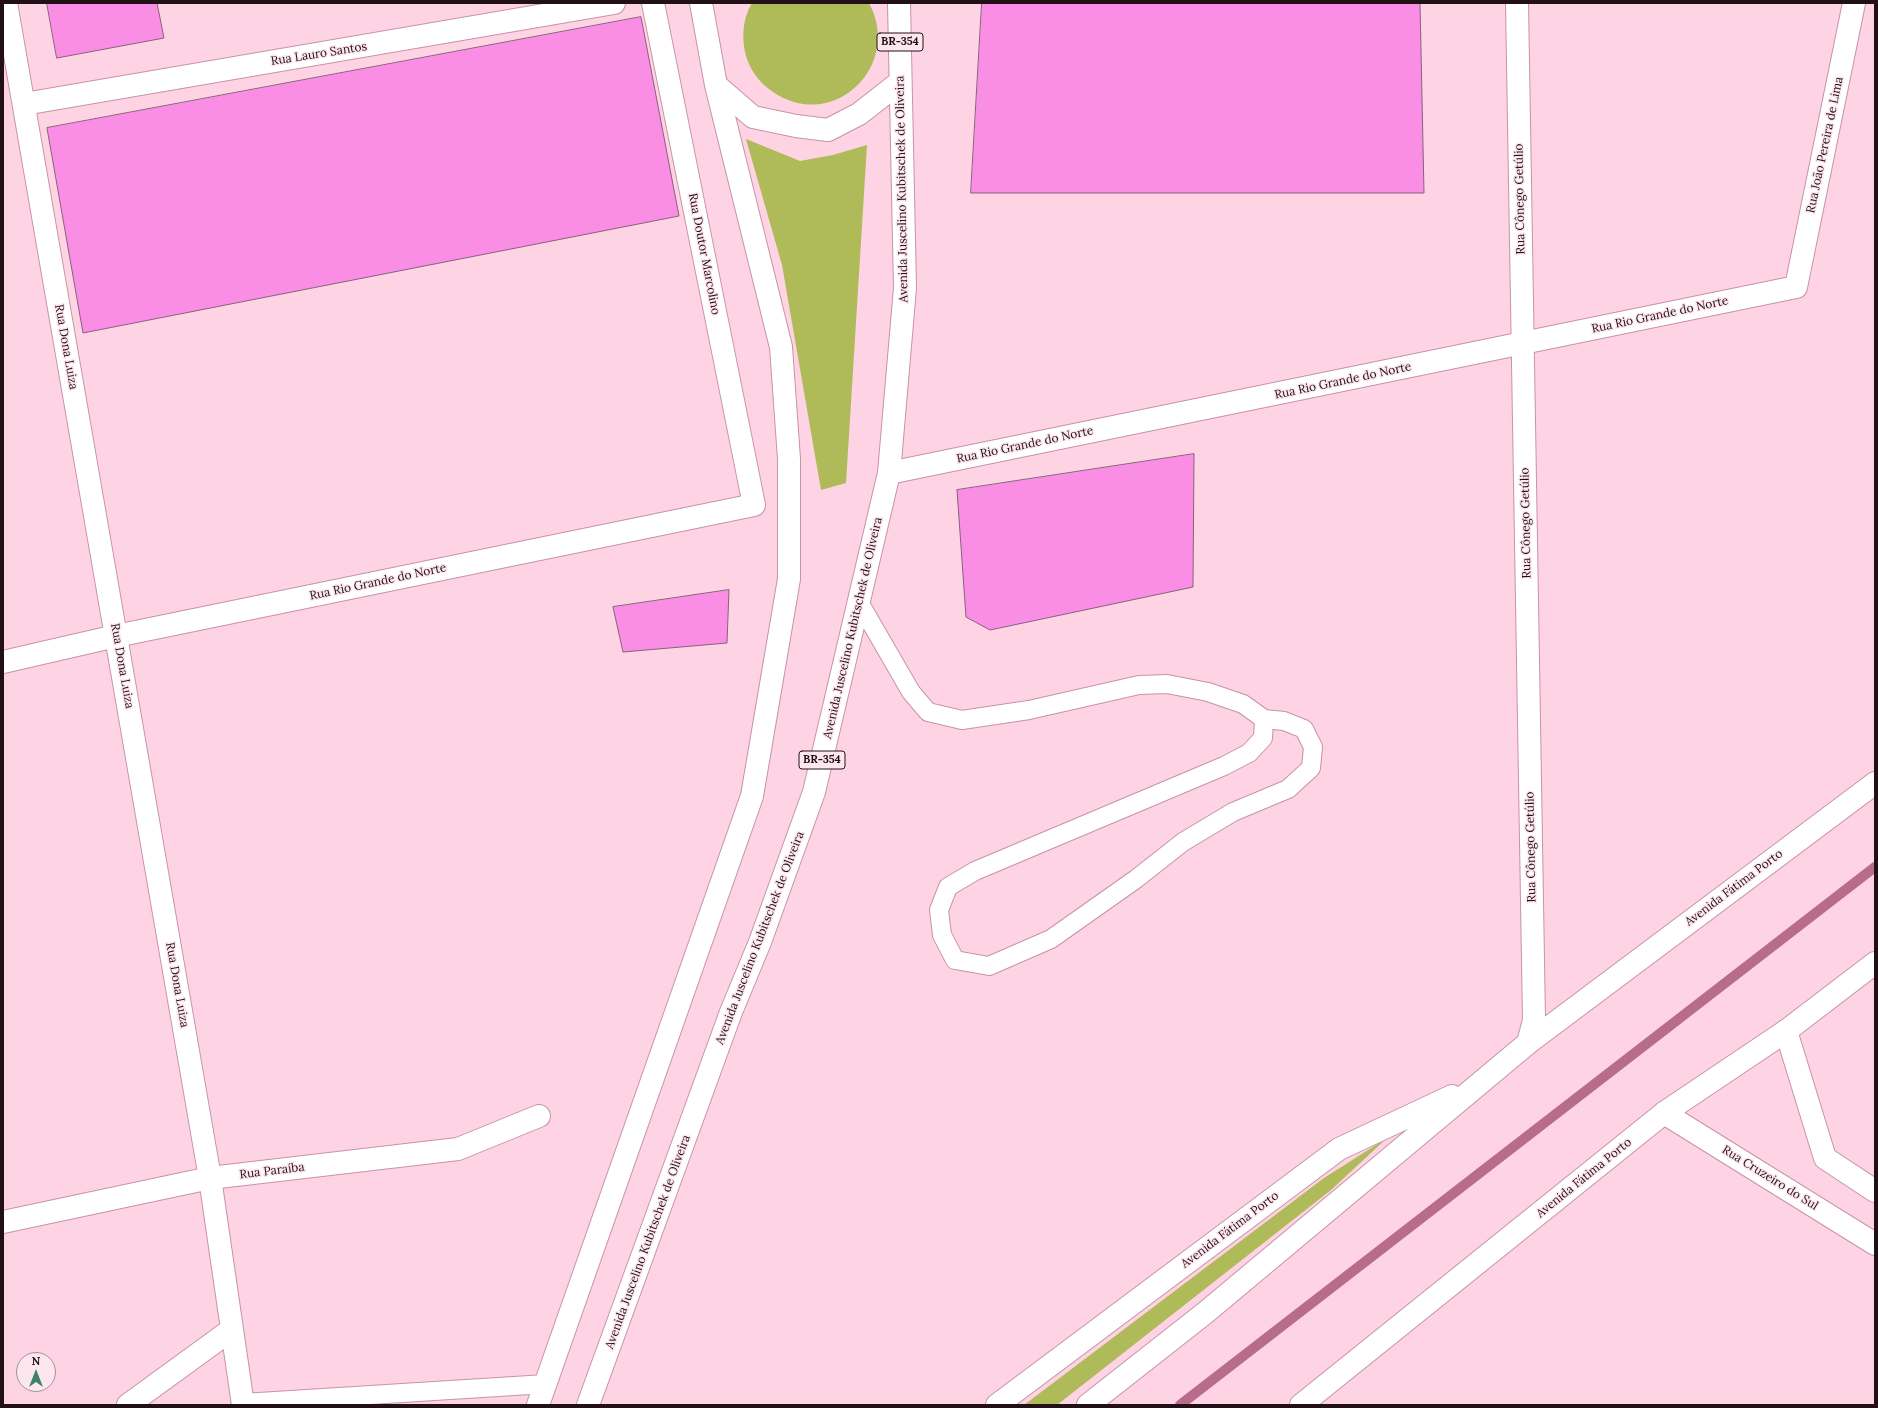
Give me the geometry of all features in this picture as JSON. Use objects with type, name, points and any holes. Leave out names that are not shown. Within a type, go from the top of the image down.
[{"type":"street","name":"Rua Dona Luiza","points":[[6,3],[210,1178],[243,1404]]},
{"type":"street","name":"Rua Lauro Santos","points":[[24,104],[614,3]]},
{"type":"street","name":"Rua Doutor Marcolino","points":[[654,3],[754,504]]},
{"type":"street","points":[[538,1405],[752,796],[789,579],[789,460],[781,347],[716,85],[700,3]]},
{"type":"street","name":"Avenida Juscelino Kubitschek de Oliveira","points":[[588,1405],[731,1012],[760,942],[814,792],[860,602],[889,473],[905,288],[899,3]]},
{"type":"street","name":"Rua Cônego Getúlio","points":[[1517,3],[1534,1020],[1528,1043]]},
{"type":"street","name":"Rua João Pereira de Lima","points":[[1796,287],[1854,3]]},
{"type":"street","points":[[716,85],[753,118],[828,130],[859,114],[900,82]]},
{"type":"street","name":"Rua Rio Grande do Norte","points":[[889,473],[1796,287]]},
{"type":"street","name":"Rua Rio Grande do Norte","points":[[3,662],[116,636],[754,504]]},
{"type":"street","name":"Avenida Fátima Porto","points":[[1088,1405],[1205,1313],[1528,1043],[1875,783]]},
{"type":"street","name":"Avenida Fátima Porto","points":[[1303,1405],[1664,1113],[1786,1031],[1875,963]]},
{"type":"street","points":[[1786,1031],[1825,1158],[1875,1191]]},
{"type":"street","name":"Avenida Fátima Porto","points":[[997,1405],[1339,1149],[1480,1082]]},
{"type":"street","name":"Rua Cruzeiro do Sul","points":[[1664,1113],[1875,1244]]},
{"type":"street","name":"Rua Paraíba","points":[[3,1222],[210,1178],[458,1149],[539,1116]]},
{"type":"street","points":[[131,1404],[231,1330]]},
{"type":"lane","points":[[860,602],[910,692],[928,712],[962,720],[1029,710],[1139,685],[1167,684],[1208,692],[1243,704],[1264,719],[1284,721],[1304,729],[1313,747],[1311,768],[1288,789],[1233,812],[1182,842],[1136,879],[1051,939],[989,966],[955,960],[942,935],[939,910],[948,887],[975,871],[1224,766],[1249,753],[1263,738],[1264,719]]},
{"type":"lane","points":[[243,1404],[546,1384]]},
{"type":"green space","points":[[752,3],[869,3],[877,27],[877,49],[869,70],[856,86],[839,98],[818,104],[796,103],[773,92],[761,82],[754,73],[745,52],[743,38],[744,23]]},
{"type":"green space","points":[[746,139],[800,161],[833,155],[867,145],[846,483],[821,490],[782,265]]},
{"type":"green space","points":[[1387,1138],[1331,1190],[1057,1405],[1024,1405],[1324,1178]]},
{"type":"building","points":[[47,3],[157,3],[164,38],[57,58]]},
{"type":"building","points":[[982,3],[1420,3],[1424,193],[971,193]]},
{"type":"building","points":[[641,17],[679,216],[83,333],[47,128]]},
{"type":"building","points":[[1194,454],[1193,587],[990,630],[966,617],[957,490]]},
{"type":"building","points":[[729,590],[727,643],[623,652],[613,607]]},
{"type":"waterway","points":[[1180,1405],[1875,867]]}]
